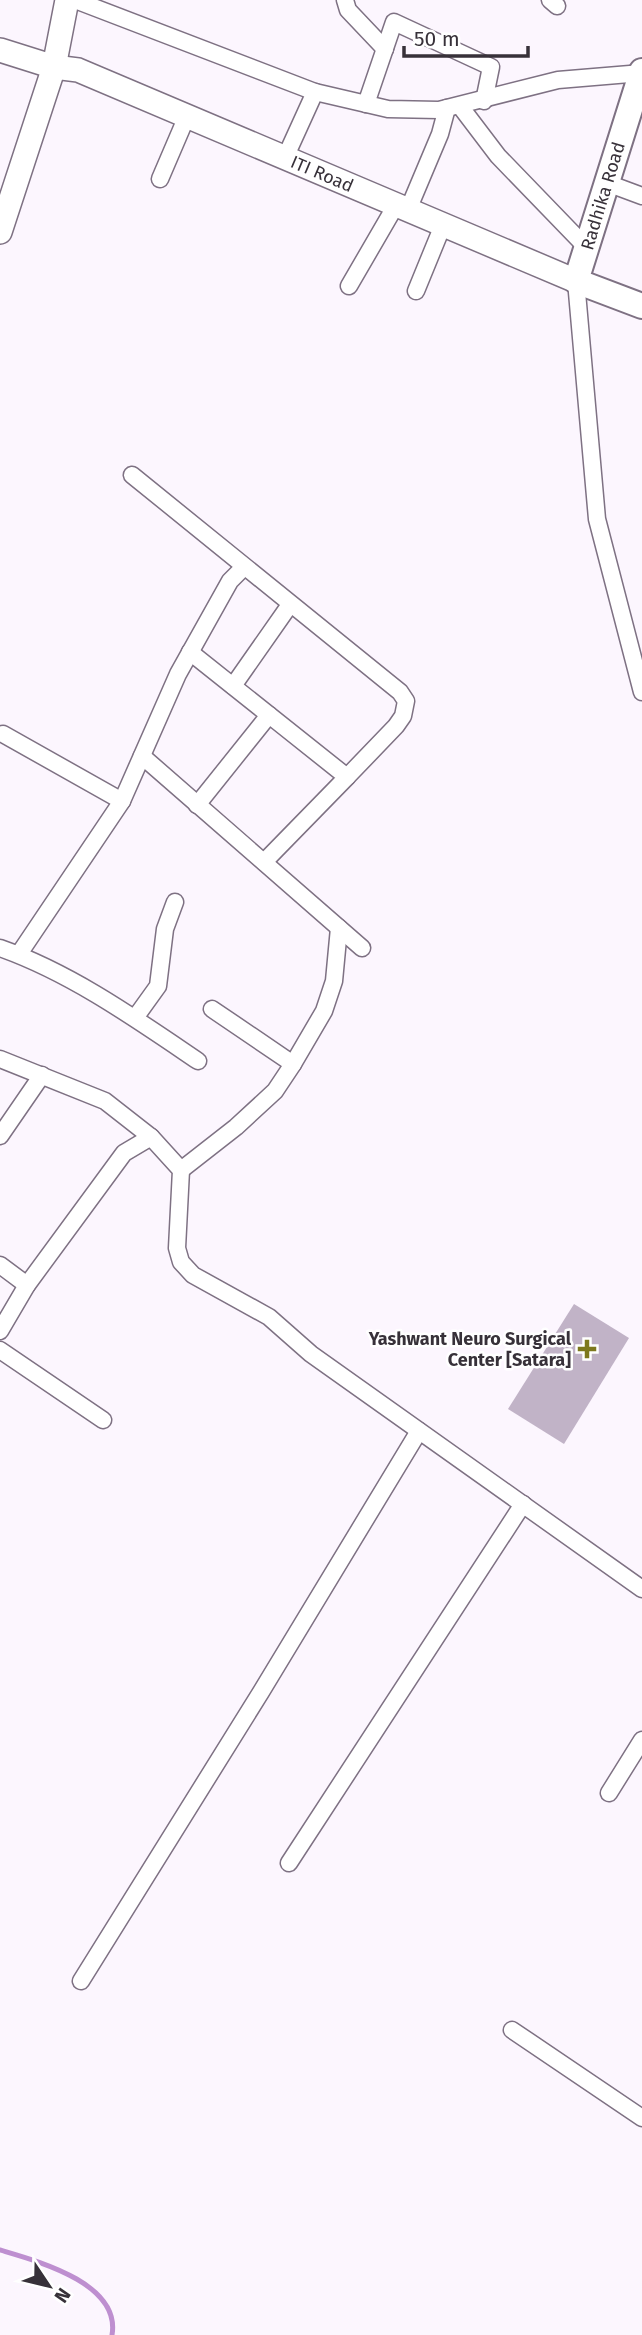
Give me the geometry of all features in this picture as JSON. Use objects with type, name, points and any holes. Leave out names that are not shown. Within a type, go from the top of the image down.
[{"type":"main road","points":[[0,232],[54,67],[67,0]]},
{"type":"main road","name":"ITI Road","points":[[0,50],[54,67],[78,70],[576,281],[642,306]]},
{"type":"main road","name":"Radhika Road","points":[[576,281],[607,183],[637,104],[642,72]]},
{"type":"street","points":[[75,0],[315,92],[388,109],[454,107],[558,80],[642,72]]},
{"type":"street","points":[[344,2],[370,36],[385,49]]},
{"type":"street","points":[[366,104],[394,22],[491,67],[484,101]]},
{"type":"street","points":[[285,158],[315,92]]},
{"type":"street","points":[[349,286],[402,207],[454,107]]},
{"type":"street","points":[[454,107],[587,248]]},
{"type":"street","points":[[160,179],[187,116]]},
{"type":"street","points":[[607,183],[642,196]]},
{"type":"street","points":[[416,291],[443,225]]},
{"type":"street","points":[[576,281],[597,519],[642,691]]},
{"type":"street","points":[[132,475],[289,606],[400,692],[406,701],[403,716],[396,726],[264,862]]},
{"type":"street","points":[[19,954],[122,801],[190,652],[230,581],[243,568]]},
{"type":"street","points":[[233,686],[289,606]]},
{"type":"street","points":[[190,652],[347,777]]},
{"type":"street","points":[[197,804],[270,715]]},
{"type":"street","points":[[3,734],[122,801]]},
{"type":"street","points":[[142,756],[362,948]]},
{"type":"street","points":[[135,1018],[158,986],[165,929],[175,902]]},
{"type":"street","points":[[181,1170],[236,1127],[275,1091],[293,1064],[324,1011],[334,981],[339,928]]},
{"type":"street","points":[[0,948],[19,954],[135,1018],[198,1061]]},
{"type":"street","points":[[212,1009],[293,1064]]},
{"type":"street","points":[[0,1059],[105,1101],[151,1137],[181,1170],[177,1248],[181,1262],[192,1275],[268,1317],[311,1354],[642,1590]]},
{"type":"street","points":[[0,1136],[42,1075]]},
{"type":"street","points":[[2,1321],[124,1153],[151,1137]]},
{"type":"street","points":[[0,1265],[27,1285]]},
{"type":"street","points":[[0,1350],[103,1420]]},
{"type":"street","points":[[81,1981],[419,1431]]},
{"type":"street","points":[[289,1863],[523,1504]]},
{"type":"street","points":[[609,1793],[642,1740]]},
{"type":"street","points":[[512,2029],[642,2118]]},
{"type":"building","points":[[574,1304],[629,1338],[564,1444],[508,1409]]},
{"type":"waterway","points":[[0,2250],[54,2268],[90,2288],[104,2301],[111,2317],[112,2335]]},
{"type":"place","name":"Yashwant Neuro Surgical Center [Satara]","points":[[587,1349]]}]
